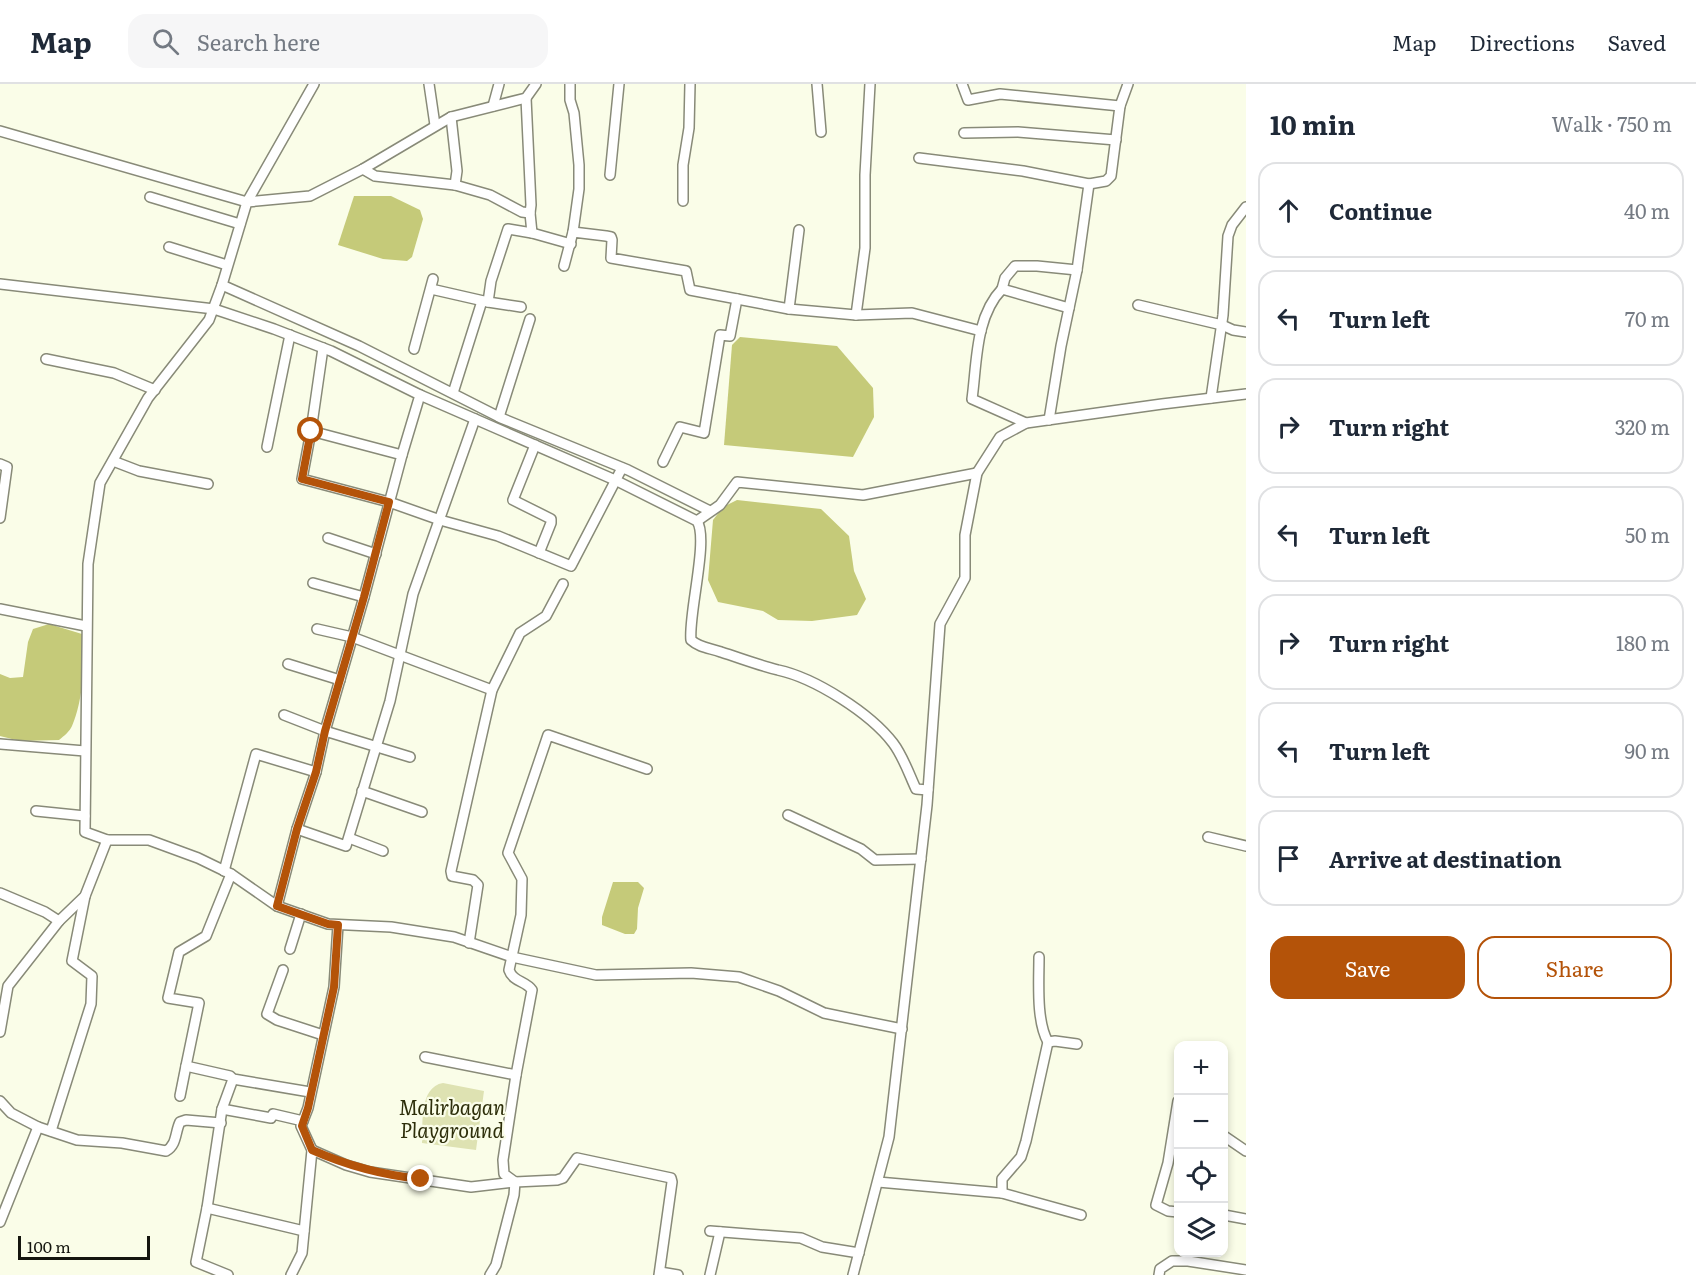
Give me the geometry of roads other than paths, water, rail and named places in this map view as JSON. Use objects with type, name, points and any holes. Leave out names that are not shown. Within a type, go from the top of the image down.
[{"type":"street","points":[[314,84],[247,201],[209,320],[155,390],[100,483],[87,564],[84,832],[107,840],[149,840],[198,858],[228,872],[277,906],[328,924],[391,927],[453,937],[512,957],[596,975],[691,973],[738,977],[779,991],[824,1013],[902,1029]]},
{"type":"street","points":[[429,84],[435,125]]},
{"type":"street","points":[[494,106],[498,84]]},
{"type":"street","points":[[532,233],[526,98],[536,84]]},
{"type":"street","points":[[564,266],[571,244],[579,189],[579,165],[570,84]]},
{"type":"street","points":[[610,175],[619,84]]},
{"type":"street","points":[[683,201],[683,165],[689,128],[690,84]]},
{"type":"street","points":[[817,84],[821,132]]},
{"type":"street","points":[[856,315],[865,248],[865,175],[870,84]]},
{"type":"street","points":[[962,84],[968,100],[1000,94],[1120,106]]},
{"type":"street","points":[[919,158],[1023,171],[1089,184],[1106,181],[1111,176],[1120,106],[1128,84]]},
{"type":"street","points":[[0,131],[247,201],[310,196],[363,169],[451,117],[526,98]]},
{"type":"street","points":[[451,117],[457,171],[455,185]]},
{"type":"street","points":[[964,133],[1018,132],[1116,140]]},
{"type":"street","points":[[363,169],[375,176],[455,185],[490,195],[522,212],[530,213]]},
{"type":"street","points":[[1049,420],[1077,270],[1089,184]]},
{"type":"street","points":[[150,197],[240,224]]},
{"type":"street","points":[[1211,398],[1222,325],[1228,236],[1232,225],[1246,207]]},
{"type":"street","points":[[453,393],[508,229],[571,244]]},
{"type":"street","points":[[789,309],[800,230]]},
{"type":"street","points":[[573,232],[611,237],[611,258],[686,271],[690,290],[789,309],[856,315],[912,313],[981,331]]},
{"type":"street","points":[[169,247],[227,265]]},
{"type":"street","points":[[1026,423],[972,399],[981,331],[992,303],[1002,289],[1005,278],[1016,266],[1077,270]]},
{"type":"street","points":[[0,284],[214,309],[323,348],[420,395],[615,480],[697,521],[700,526],[700,546],[691,640],[699,646],[720,651],[753,664],[792,673],[836,695],[871,721],[893,744],[916,789],[928,790]]},
{"type":"street","points":[[414,349],[432,284],[485,302],[521,307]]},
{"type":"street","points":[[222,285],[359,346],[499,417],[622,468],[710,511]]},
{"type":"street","points":[[1002,289],[1069,308]]},
{"type":"street","points":[[663,462],[680,427],[704,433],[720,335],[730,336],[737,299]]},
{"type":"street","points":[[1138,305],[1246,332]]},
{"type":"street","points":[[499,417],[530,319]]},
{"type":"street","points":[[267,447],[290,335]]},
{"type":"street","points":[[323,348],[302,479],[389,502],[440,520],[498,536],[571,566],[622,468]]},
{"type":"street","points":[[46,358],[114,373],[155,390]]},
{"type":"street","points":[[853,1275],[889,1137],[928,790],[940,624],[966,578],[965,535],[977,473],[1000,437],[1026,423],[1246,394]]},
{"type":"street","points":[[277,906],[420,395]]},
{"type":"street","points":[[297,829],[346,846],[390,701],[413,594],[475,419]]},
{"type":"street","points":[[311,431],[402,455]]},
{"type":"street","points":[[535,445],[513,500],[550,519],[551,524],[539,553]]},
{"type":"street","points":[[113,461],[139,471],[208,484]]},
{"type":"street","points":[[0,464],[7,467],[0,518]]},
{"type":"street","points":[[697,521],[720,504],[737,482],[863,495],[977,473]]},
{"type":"street","points":[[328,538],[376,554]]},
{"type":"street","points":[[313,583],[364,597]]},
{"type":"street","points":[[469,943],[478,885],[473,880],[452,876],[451,871],[492,690],[520,633],[546,616],[563,584]]},
{"type":"street","points":[[0,609],[86,626]]},
{"type":"street","points":[[317,629],[352,637],[492,690]]},
{"type":"street","points":[[288,664],[340,680]]},
{"type":"street","points":[[284,716],[410,757]]},
{"type":"street","points":[[515,1182],[504,1174],[503,1160],[532,990],[529,986],[519,982],[509,970],[521,915],[522,879],[508,853],[548,735],[647,769]]},
{"type":"street","points":[[0,744],[85,751]]},
{"type":"street","points":[[180,1096],[199,1003],[168,998],[178,952],[206,936],[228,872],[256,754],[316,772]]},
{"type":"street","points":[[362,791],[422,812]]},
{"type":"street","points":[[36,811],[84,816]]},
{"type":"street","points":[[788,815],[861,849],[875,860],[921,859]]},
{"type":"street","points":[[1208,837],[1246,846]]},
{"type":"street","points":[[349,838],[383,851]]},
{"type":"street","points":[[51,1131],[91,1004],[92,976],[72,961],[85,896],[107,840]]},
{"type":"street","points":[[0,892],[45,912],[59,921]]},
{"type":"street","points":[[0,1032],[8,986],[59,921],[85,896]]},
{"type":"street","points":[[290,949],[301,914]]},
{"type":"street","points":[[291,1275],[302,1253],[312,1150],[302,1126],[334,987],[338,925]]},
{"type":"street","points":[[1002,1193],[1002,1179],[1020,1156],[1026,1141],[1048,1042],[1044,1036],[1040,1000],[1039,957]]},
{"type":"street","points":[[282,970],[267,1014],[277,1020],[323,1035]]},
{"type":"street","points":[[1048,1042],[1077,1044]]},
{"type":"street","points":[[425,1057],[516,1075]]},
{"type":"street","points":[[186,1066],[233,1078],[310,1092]]},
{"type":"street","points":[[228,1275],[196,1262],[222,1109],[233,1078]]},
{"type":"street","points":[[0,1101],[11,1113],[38,1127],[77,1140],[122,1143],[166,1151],[174,1143],[180,1122],[186,1120],[221,1123]]},
{"type":"street","points":[[222,1109],[271,1118],[273,1114],[303,1121]]},
{"type":"street","points":[[0,1222],[38,1127]]},
{"type":"street","points":[[1174,1129],[1168,1163],[1156,1205],[1174,1212]]},
{"type":"street","points":[[1228,1139],[1246,1151]]},
{"type":"street","points":[[312,1150],[346,1165],[389,1176],[471,1187],[557,1180],[563,1178],[577,1158],[671,1178],[660,1274],[678,1275]]},
{"type":"street","points":[[490,1275],[496,1265],[514,1195],[515,1182]]},
{"type":"street","points":[[878,1182],[1002,1193],[1081,1215]]},
{"type":"street","points":[[207,1208],[304,1231]]},
{"type":"street","points":[[1228,1216],[1246,1219]]},
{"type":"street","points":[[710,1275],[715,1231],[801,1238],[822,1247],[859,1253]]},
{"type":"street","points":[[1159,1275],[1160,1269],[1172,1261],[1246,1270]]},
{"type":"park label","name":"Malirbagan Playground","points":[[452,1118]]}]
